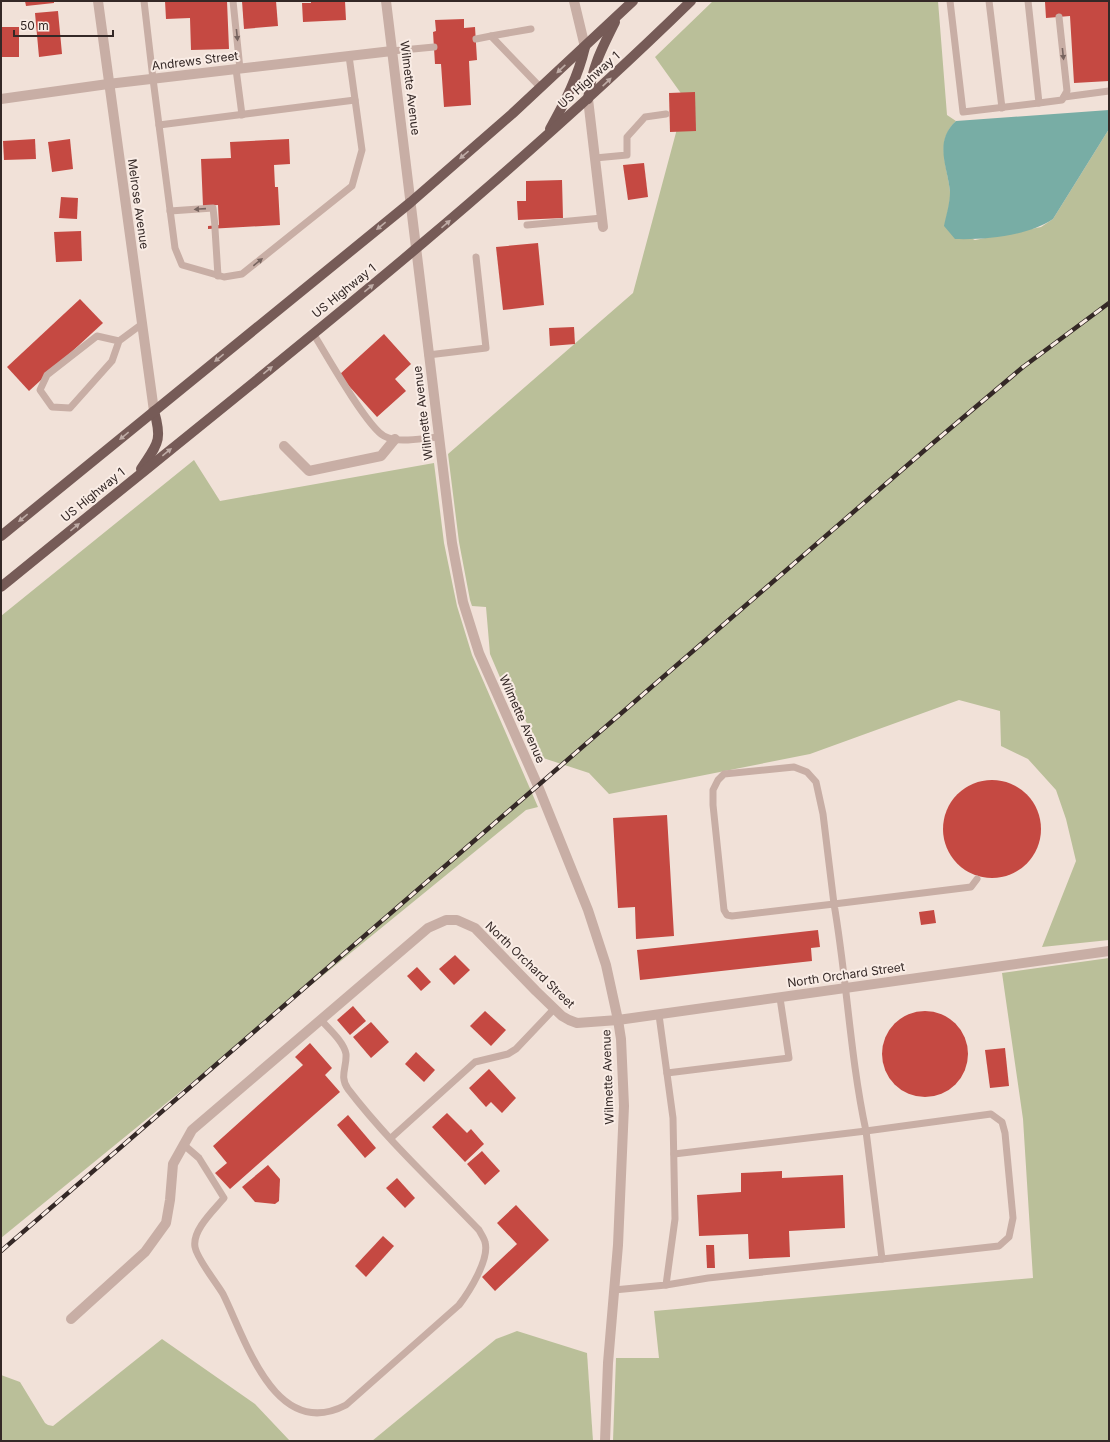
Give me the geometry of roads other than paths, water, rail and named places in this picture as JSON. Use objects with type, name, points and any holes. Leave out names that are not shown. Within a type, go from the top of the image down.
[{"type":"main road","points":[[1,536],[411,202],[541,88],[633,1]]},
{"type":"main road","name":"US Highway 1","points":[[1,587],[417,249],[588,99],[691,1]]},
{"type":"main road","points":[[588,99],[591,76],[598,56],[620,13]]},
{"type":"main road","points":[[546,136],[570,94],[579,71],[585,47]]},
{"type":"main road","points":[[137,476],[158,442],[160,429],[154,411]]},
{"type":"street","name":"Melrose Avenue","points":[[98,1],[108,84],[154,411]]},
{"type":"street","name":"Wilmette Avenue","points":[[386,1],[452,543],[463,602],[479,653],[538,786],[588,910],[606,965],[621,1039],[624,1106],[618,1245],[608,1362],[605,1441]]},
{"type":"street","points":[[574,1],[585,47]]},
{"type":"street","name":"Andrews Street","points":[[1,99],[108,84],[392,51]]},
{"type":"street","points":[[588,99],[602,222]]},
{"type":"street","points":[[284,446],[309,472],[381,456],[395,440]]},
{"type":"street","name":"North Orchard Street","points":[[71,1319],[145,1252],[166,1223],[174,1164],[192,1130],[428,928],[446,920],[457,920],[475,928],[554,1009],[562,1016],[577,1022],[618,1020],[659,1015],[1109,951]]},
{"type":"lane","points":[[144,1],[152,79],[175,248],[182,265],[221,276],[242,274],[334,202],[352,186],[362,150],[349,56]]},
{"type":"lane","points":[[234,1],[242,115]]},
{"type":"lane","points":[[950,1],[963,112],[1039,104],[1062,100],[1066,94],[1059,17]]},
{"type":"lane","points":[[989,1],[1002,108]]},
{"type":"lane","points":[[1028,1],[1039,104]]},
{"type":"lane","points":[[476,39],[531,30]]},
{"type":"lane","points":[[492,36],[541,88]]},
{"type":"lane","points":[[392,51],[434,46]]},
{"type":"lane","points":[[1066,94],[1109,91]]},
{"type":"lane","points":[[159,125],[355,100]]},
{"type":"lane","points":[[595,158],[627,155],[627,137],[645,117],[666,114]]},
{"type":"lane","points":[[170,211],[213,208],[221,276]]},
{"type":"lane","points":[[527,225],[602,222]]},
{"type":"lane","points":[[428,355],[486,348],[476,257]]},
{"type":"lane","points":[[118,341],[97,336],[47,375],[40,390],[52,407],[70,408],[112,361],[118,341],[142,324]]},
{"type":"lane","points":[[313,333],[367,418],[383,436],[395,440],[439,437]]},
{"type":"lane","points":[[882,1259],[866,1131],[859,1099],[847,988],[834,904],[822,806],[816,782],[807,772],[794,767],[724,774],[718,780],[713,790],[713,805],[724,910],[727,915],[732,916],[834,904],[971,887],[977,880]]},
{"type":"lane","points":[[667,1073],[789,1058],[780,998]]},
{"type":"lane","points":[[390,1138],[475,1062],[508,1054],[516,1049],[554,1009]]},
{"type":"lane","points":[[659,1015],[673,1118],[674,1154],[675,1219],[666,1285]]},
{"type":"lane","points":[[184,1145],[198,1158],[224,1198],[196,1235],[195,1247],[222,1293],[265,1380],[272,1390],[292,1409],[308,1415],[322,1415],[336,1411],[346,1405],[459,1305],[470,1292],[483,1259],[485,1243],[479,1230],[390,1138],[347,1088],[343,1076],[346,1052],[338,1038],[321,1020]]},
{"type":"lane","points":[[614,1290],[666,1285],[708,1278],[999,1246],[1009,1237],[1013,1218],[1005,1133],[1002,1122],[991,1114],[866,1131],[674,1154]]},
{"type":"water","points":[[1109,110],[1109,129],[1053,219],[1043,225],[1019,233],[979,239],[955,239],[944,226],[949,205],[950,192],[943,146],[949,129],[956,121]]},
{"type":"railway","points":[[1,1251],[933,443],[1023,367],[1109,303]]}]
